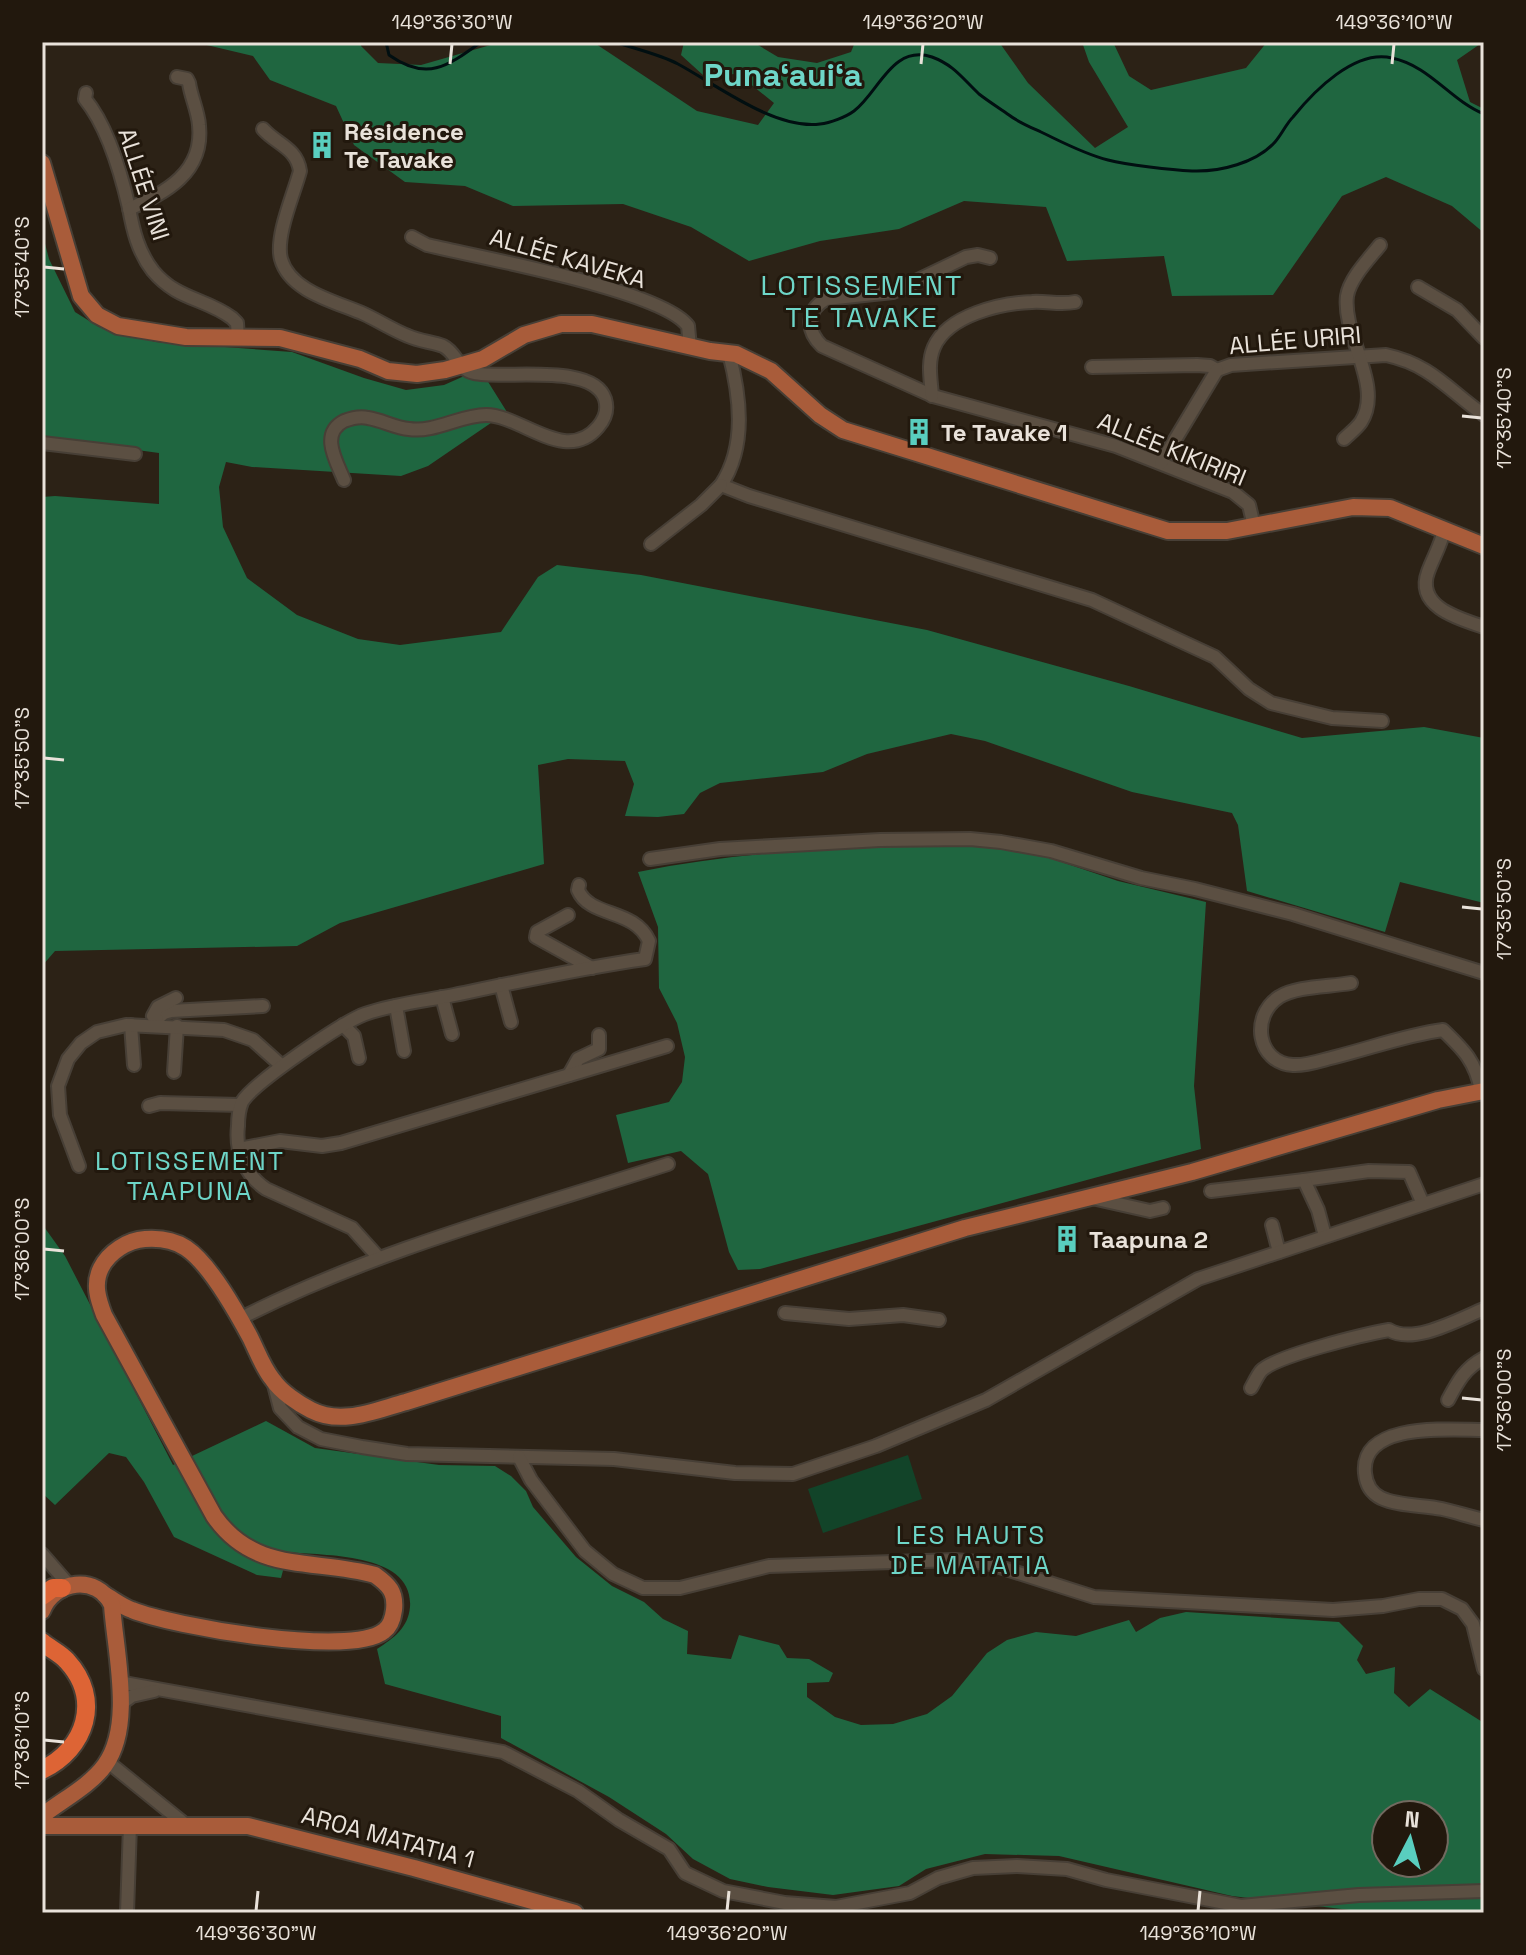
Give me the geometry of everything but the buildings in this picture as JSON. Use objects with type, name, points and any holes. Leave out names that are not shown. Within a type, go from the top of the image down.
[{"type":"highway","points":[[42,1596],[53,1588],[66,1586]]},
{"type":"highway","points":[[42,1642],[67,1660],[78,1676],[86,1720],[73,1747],[42,1770]]},
{"type":"main road","points":[[42,163],[77,286],[87,305],[97,315],[118,326],[155,334],[280,338],[360,359],[388,371],[417,374],[483,359],[524,335],[561,324],[592,324],[690,347],[736,354],[771,371],[820,415],[843,430],[1168,531],[1227,531],[1353,507],[1390,508],[1484,546]]},
{"type":"main road","points":[[42,1611],[46,1602],[66,1586],[89,1585],[130,1610],[162,1619],[301,1641],[368,1637],[385,1631],[391,1623],[394,1595],[386,1582],[375,1575],[268,1558],[233,1538],[220,1525],[104,1315],[97,1293],[98,1274],[111,1255],[128,1244],[145,1239],[173,1242],[186,1248],[203,1265],[239,1319],[273,1381],[302,1405],[323,1415],[348,1417],[953,1231],[1222,1164],[1438,1100],[1482,1091]]},
{"type":"main road","points":[[42,1816],[90,1780],[108,1762],[119,1727],[121,1704],[112,1605],[105,1595]]},
{"type":"main road","name":"AROA MATATIA 1","points":[[42,1826],[248,1826],[575,1913]]},
{"type":"street","points":[[129,209],[172,186],[185,175],[195,159],[200,140],[199,122],[189,83],[187,79],[177,77]]},
{"type":"street","name":"ALLÉE VINI","points":[[86,93],[85,99],[107,136],[134,235],[153,271],[181,295],[232,318],[237,323],[238,339]]},
{"type":"street","points":[[263,129],[288,147],[299,163],[300,171],[279,253],[291,277],[324,297],[397,332],[444,347],[459,366],[478,374],[520,373],[576,379],[592,384],[604,396],[606,412],[596,430],[573,441],[542,436],[496,415],[481,415],[425,430],[407,429],[359,417],[339,424],[333,432],[331,447],[344,480]]},
{"type":"street","name":"ALLÉE KAVEKA","points":[[412,237],[427,245],[571,278],[672,312],[688,326],[690,347]]},
{"type":"street","points":[[1344,439],[1360,423],[1366,411],[1364,368],[1348,325],[1347,295],[1380,245]]},
{"type":"street","name":"ALLÉE KIKIRIRI","points":[[990,258],[978,255],[966,257],[893,292],[826,299],[810,316],[811,331],[822,346],[932,396],[1104,442],[1243,498],[1249,505],[1254,526]]},
{"type":"street","points":[[1418,287],[1457,310],[1484,338]]},
{"type":"street","points":[[932,396],[930,362],[933,348],[950,328],[991,309],[1012,304],[1075,302]]},
{"type":"street","points":[[651,544],[700,506],[721,485],[735,448],[740,417],[739,395],[729,353]]},
{"type":"street","name":"ALLÉE URIRI","points":[[1092,367],[1197,365],[1217,370],[1231,365],[1386,355],[1428,369],[1484,415]]},
{"type":"street","points":[[1161,463],[1217,370]]},
{"type":"street","points":[[42,443],[135,454]]},
{"type":"street","points":[[721,485],[1092,600],[1215,657],[1249,689],[1271,703],[1332,718],[1382,721]]},
{"type":"street","points":[[1444,530],[1428,572],[1428,593],[1442,611],[1484,627]]},
{"type":"street","points":[[650,859],[720,849],[880,840],[1001,842],[1051,851],[1141,878],[1293,914],[1484,973]]},
{"type":"street","points":[[379,1258],[352,1228],[291,1202],[255,1182],[246,1170],[239,1149],[237,1130],[240,1105],[282,1066],[362,1015],[501,985],[645,959],[649,941],[639,925],[586,902],[578,890],[579,885]]},
{"type":"street","points":[[568,915],[537,932],[536,937],[592,968]]},
{"type":"street","points":[[1351,983],[1281,996],[1268,1009],[1260,1025],[1261,1038],[1267,1051],[1284,1063],[1308,1064],[1443,1030],[1472,1061],[1482,1091]]},
{"type":"street","points":[[501,985],[511,1022]]},
{"type":"street","points":[[442,997],[452,1034]]},
{"type":"street","points":[[159,1023],[153,1016],[158,1007],[176,998]]},
{"type":"street","points":[[159,1023],[164,1013],[171,1011],[263,1006]]},
{"type":"street","points":[[396,1006],[404,1051]]},
{"type":"street","points":[[79,1166],[60,1115],[58,1086],[63,1068],[81,1043],[106,1028],[159,1023],[236,1033],[261,1045],[282,1066]]},
{"type":"street","points":[[131,1025],[134,1065]]},
{"type":"street","points":[[343,1025],[354,1036],[359,1058]]},
{"type":"street","points":[[174,1072],[177,1026]]},
{"type":"street","points":[[569,1075],[578,1059],[599,1049],[599,1035]]},
{"type":"street","points":[[239,1149],[280,1141],[330,1145],[667,1046]]},
{"type":"street","points":[[149,1106],[160,1103],[240,1105]]},
{"type":"street","points":[[239,1319],[379,1258],[668,1164]]},
{"type":"street","points":[[1211,1191],[1369,1171],[1409,1172],[1423,1204]]},
{"type":"street","points":[[1304,1180],[1318,1210],[1325,1236]]},
{"type":"street","points":[[273,1381],[280,1408],[287,1418],[321,1439],[407,1454],[614,1459],[751,1475],[786,1474],[864,1451],[962,1411],[1023,1380],[1182,1287],[1484,1184]]},
{"type":"street","points":[[1089,1197],[1150,1211],[1163,1208]]},
{"type":"street","points":[[1272,1225],[1279,1252]]},
{"type":"street","points":[[1251,1388],[1262,1371],[1287,1358],[1365,1334],[1389,1330],[1414,1336],[1484,1309]]},
{"type":"street","points":[[785,1313],[849,1319],[903,1315],[939,1320]]},
{"type":"street","points":[[1448,1400],[1463,1373],[1484,1358]]},
{"type":"street","points":[[1484,1430],[1388,1435],[1374,1446],[1365,1465],[1365,1477],[1372,1493],[1382,1499],[1443,1509],[1484,1520]]},
{"type":"street","points":[[519,1457],[531,1480],[589,1555],[613,1574],[643,1588],[680,1588],[769,1566],[949,1559],[987,1563],[1094,1597],[1333,1610],[1442,1599],[1462,1609],[1473,1624],[1484,1669]]},
{"type":"street","points":[[42,1554],[66,1586]]},
{"type":"street","points":[[119,1682],[503,1752],[578,1791],[619,1820],[669,1849],[685,1873],[723,1891],[785,1903],[836,1907],[910,1893],[938,1878],[973,1868],[1017,1866],[1067,1869],[1106,1880],[1241,1906],[1359,1895],[1484,1891]]},
{"type":"street","points":[[121,1704],[132,1696],[165,1689]]},
{"type":"street","points":[[108,1762],[186,1825]]},
{"type":"street","points":[[127,1913],[130,1825]]},
{"type":"green space","points":[[194,42],[361,42],[361,46],[378,63],[421,65],[501,42],[593,42],[697,111],[758,125],[774,103],[738,74],[703,75],[681,55],[684,42],[753,42],[778,57],[817,63],[851,52],[855,42],[999,42],[1028,83],[1095,148],[1128,127],[1089,62],[1082,42],[1113,42],[1129,76],[1151,90],[1246,68],[1267,42],[1483,42],[1457,60],[1470,102],[1484,109],[1484,233],[1452,206],[1386,177],[1342,196],[1273,295],[1172,296],[1164,256],[1067,261],[1046,207],[964,201],[899,229],[820,241],[749,261],[691,227],[623,204],[513,206],[465,186],[405,182],[354,145],[336,106],[270,80],[253,56]]},
{"type":"green space","points":[[42,232],[49,259],[75,312],[99,327],[156,342],[292,352],[406,390],[444,385],[480,369],[507,412],[428,466],[401,476],[252,467],[226,462],[219,487],[223,527],[247,578],[297,615],[358,639],[400,645],[501,632],[538,577],[557,565],[641,575],[927,630],[1302,738],[1424,727],[1484,738],[1484,903],[1400,882],[1385,932],[1247,891],[1238,825],[1232,813],[1132,792],[985,741],[951,734],[867,754],[823,772],[720,783],[700,793],[684,814],[658,817],[625,816],[634,784],[625,761],[568,759],[538,765],[544,864],[340,923],[297,946],[55,951],[42,966],[42,497],[159,504],[159,453],[42,437]]},
{"type":"green space","points":[[976,846],[1023,849],[1118,881],[1206,902],[1194,1086],[1201,1149],[760,1269],[738,1270],[729,1252],[708,1174],[681,1151],[628,1163],[616,1115],[669,1102],[682,1082],[685,1057],[677,1023],[659,988],[658,927],[638,872],[722,858],[807,850]]},
{"type":"green space","points":[[42,1224],[65,1256],[173,1465],[266,1421],[315,1448],[439,1465],[495,1466],[526,1491],[533,1507],[576,1557],[612,1586],[644,1602],[663,1619],[688,1631],[687,1654],[731,1659],[739,1635],[779,1645],[787,1658],[809,1659],[833,1673],[829,1682],[807,1683],[807,1697],[835,1717],[861,1725],[893,1724],[927,1714],[952,1696],[987,1653],[1007,1640],[1036,1632],[1076,1636],[1129,1620],[1136,1632],[1160,1618],[1186,1612],[1339,1622],[1363,1646],[1357,1660],[1366,1674],[1395,1667],[1394,1693],[1409,1707],[1430,1689],[1484,1723],[1484,1913],[1375,1913],[1232,1896],[1059,1856],[985,1854],[926,1869],[899,1886],[833,1895],[730,1879],[693,1859],[666,1834],[609,1797],[501,1738],[501,1716],[385,1684],[377,1649],[403,1627],[410,1607],[407,1589],[398,1576],[383,1566],[364,1560],[288,1552],[281,1578],[257,1575],[174,1537],[144,1482],[126,1457],[109,1453],[55,1505],[42,1493]]},
{"type":"green space","points":[[908,1455],[922,1499],[823,1533],[808,1489]]},
{"type":"waterway","points":[[386,42],[389,55],[415,68],[426,69],[447,64],[481,42]]},
{"type":"waterway","points":[[615,42],[671,60],[747,104],[784,120],[803,124],[824,123],[847,115],[863,103],[896,63],[906,57],[932,57],[952,68],[979,94],[1013,118],[1073,148],[1116,162],[1183,170],[1226,168],[1258,156],[1275,142],[1312,96],[1336,74],[1364,60],[1378,57],[1392,58],[1418,68],[1484,114]]},
{"type":"place","name":"Résidence Te Tavake","points":[[322,145]]},
{"type":"place","name":"Te Tavake 1","points":[[919,432]]},
{"type":"place","name":"Taapuna 2","points":[[1067,1239]]},
{"type":"district","name":"Punaʻauiʻa","points":[[783,75]]},
{"type":"district","name":"LOTISSEMENT TE TAVAKE","points":[[862,301]]},
{"type":"district","name":"LOTISSEMENT TAAPUNA","points":[[190,1176]]},
{"type":"district","name":"LES HAUTS DE MATATIA","points":[[971,1550]]}]
